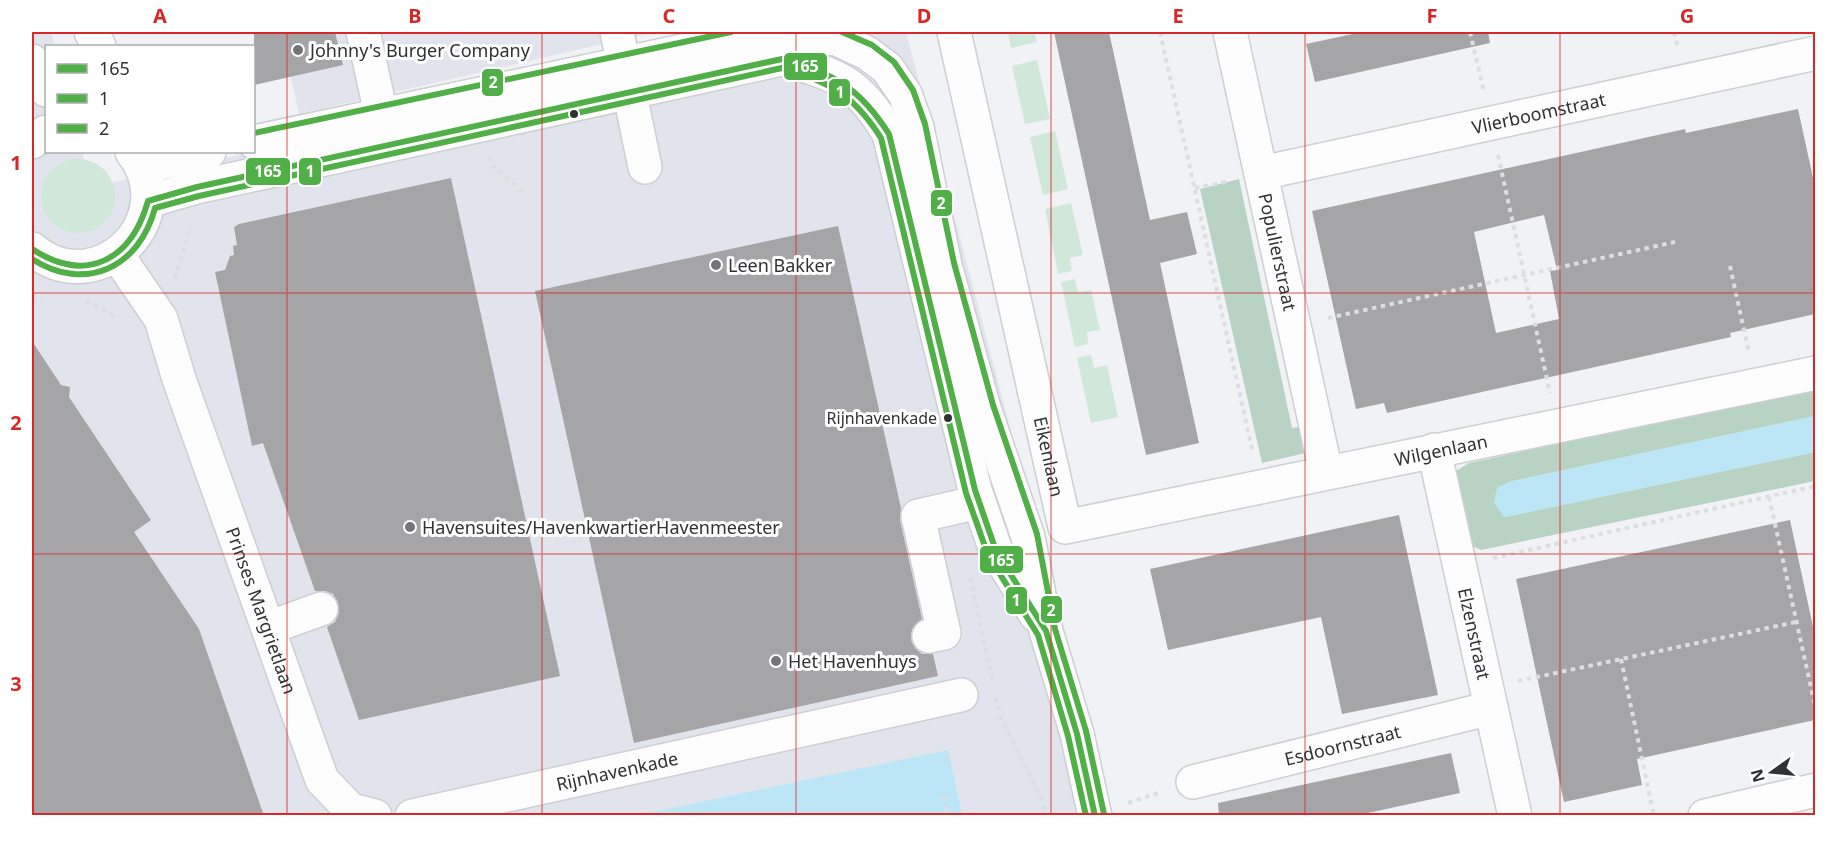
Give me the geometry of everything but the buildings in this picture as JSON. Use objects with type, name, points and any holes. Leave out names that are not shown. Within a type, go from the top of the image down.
[{"type":"street","points":[[363,32],[388,146]]},
{"type":"street","points":[[617,32],[645,167]]},
{"type":"street","name":"Eikenlaan","points":[[954,32],[1065,527]]},
{"type":"street","name":"Populierstraat","points":[[1230,32],[1326,472]]},
{"type":"street","points":[[148,201],[196,187],[388,146],[482,123],[767,33],[837,39],[867,53],[887,68],[905,94],[917,127],[948,276],[984,408],[1028,537],[1046,631],[1077,734],[1095,816]]},
{"type":"street","name":"Vlierboomstraat","points":[[1261,174],[1815,53]]},
{"type":"street","points":[[255,142],[381,115],[627,78],[782,58],[844,79],[873,106],[890,134],[955,416],[979,502],[996,551],[1046,631]]},
{"type":"street","points":[[32,61],[45,88]]},
{"type":"street","points":[[32,142],[45,133]]},
{"type":"street","points":[[32,249],[57,264],[74,267],[100,263],[117,255],[141,226],[148,201],[137,159],[199,153]]},
{"type":"street","name":"Prinses Margrietlaan","points":[[117,255],[161,319],[179,378],[322,780],[351,810],[375,816]]},
{"type":"street","name":"Wilgenlaan","points":[[1065,527],[1815,373]]},
{"type":"street","name":"Elzenstraat","points":[[1434,450],[1515,816]]},
{"type":"street","points":[[929,636],[944,633],[918,516],[979,502]]},
{"type":"street","points":[[268,628],[321,609]]},
{"type":"street","name":"Rijnhavenkade","points":[[412,816],[961,694]]},
{"type":"street","name":"Esdoornstraat","points":[[1193,782],[1489,698]]},
{"type":"street","points":[[1705,816],[1815,790]]},
{"type":"path","points":[[1160,32],[1260,487]]},
{"type":"path","points":[[1470,32],[1552,403]]},
{"type":"path","points":[[178,288],[175,278],[178,264],[198,204],[196,187]]},
{"type":"path","points":[[1295,326],[1675,242]]},
{"type":"path","points":[[1730,266],[1751,360]]},
{"type":"path","points":[[32,296],[51,295]]},
{"type":"path","points":[[83,299],[118,318]]},
{"type":"path","points":[[1460,565],[1815,486]]},
{"type":"path","points":[[1769,497],[1815,710]]},
{"type":"path","points":[[996,551],[977,562],[970,576],[1001,718],[1043,802],[1046,816]]},
{"type":"path","points":[[1489,698],[1621,659],[1796,622]]},
{"type":"path","points":[[1621,659],[1654,816]]},
{"type":"path","points":[[944,797],[948,816]]},
{"type":"shaded area","points":[[32,32],[51,32],[55,45],[45,45],[45,153],[82,153],[92,187],[798,32],[906,32],[1112,815],[32,815]]},
{"type":"shaded area","points":[[281,32],[655,32],[299,114]]},
{"type":"green space","points":[[1008,32],[1034,32],[1037,42],[1011,48]]},
{"type":"green space","points":[[1037,60],[1050,119],[1025,124],[1012,66]]},
{"type":"green space","points":[[1055,131],[1068,189],[1043,195],[1030,137]]},
{"type":"green space","points":[[78,159],[99,165],[109,175],[115,196],[109,217],[99,227],[78,233],[57,227],[47,217],[41,196],[47,175],[57,165]]},
{"type":"green space","points":[[1239,179],[1292,428],[1304,426],[1310,452],[1262,463],[1200,189]]},
{"type":"green space","points":[[1071,203],[1083,255],[1070,258],[1072,271],[1058,274],[1045,209]]},
{"type":"green space","points":[[1075,279],[1078,292],[1091,290],[1100,330],[1087,332],[1088,344],[1075,347],[1061,282]]},
{"type":"green space","points":[[1091,355],[1094,368],[1107,365],[1118,417],[1091,423],[1077,358]]},
{"type":"green space","points":[[1815,389],[1815,416],[1509,482],[1504,517],[1815,452],[1815,481],[1481,550],[1470,545],[1453,473],[1469,463]]},
{"type":"water","points":[[1815,416],[1815,452],[1504,517],[1494,503],[1497,488],[1509,482]]},
{"type":"water","points":[[948,750],[962,815],[639,815]]},
{"type":"transit line","name":"2","points":[[255,133],[731,32]]},
{"type":"transit line","name":"2","points":[[842,32],[872,45],[894,62],[913,90],[925,124],[954,263],[993,405],[1037,534],[1055,629],[1086,731],[1104,814]]},
{"type":"transit line","name":"165","points":[[32,249],[71,265],[88,265],[104,261],[118,252],[130,239],[148,201],[197,187],[782,59],[831,77],[856,94],[889,134],[975,490],[996,551],[1046,631],[1077,734],[1095,816]]},
{"type":"transit line","name":"1","points":[[32,259],[52,269],[71,274],[90,274],[107,269],[123,259],[136,246],[147,229],[155,208],[199,196],[782,68],[827,85],[850,100],[881,138],[966,493],[988,555],[1038,635],[1068,736],[1086,816]]},
{"type":"place","name":"Johnny's Burger Company","points":[[298,50]]},
{"type":"place","name":"Leen Bakker","points":[[716,265]]},
{"type":"place","name":"Rijnhavenkade","points":[[948,418]]},
{"type":"place","name":"Havensuites/HavenkwartierHavenmeester","points":[[410,527]]},
{"type":"place","name":"Het Havenhuys","points":[[776,661]]}]
